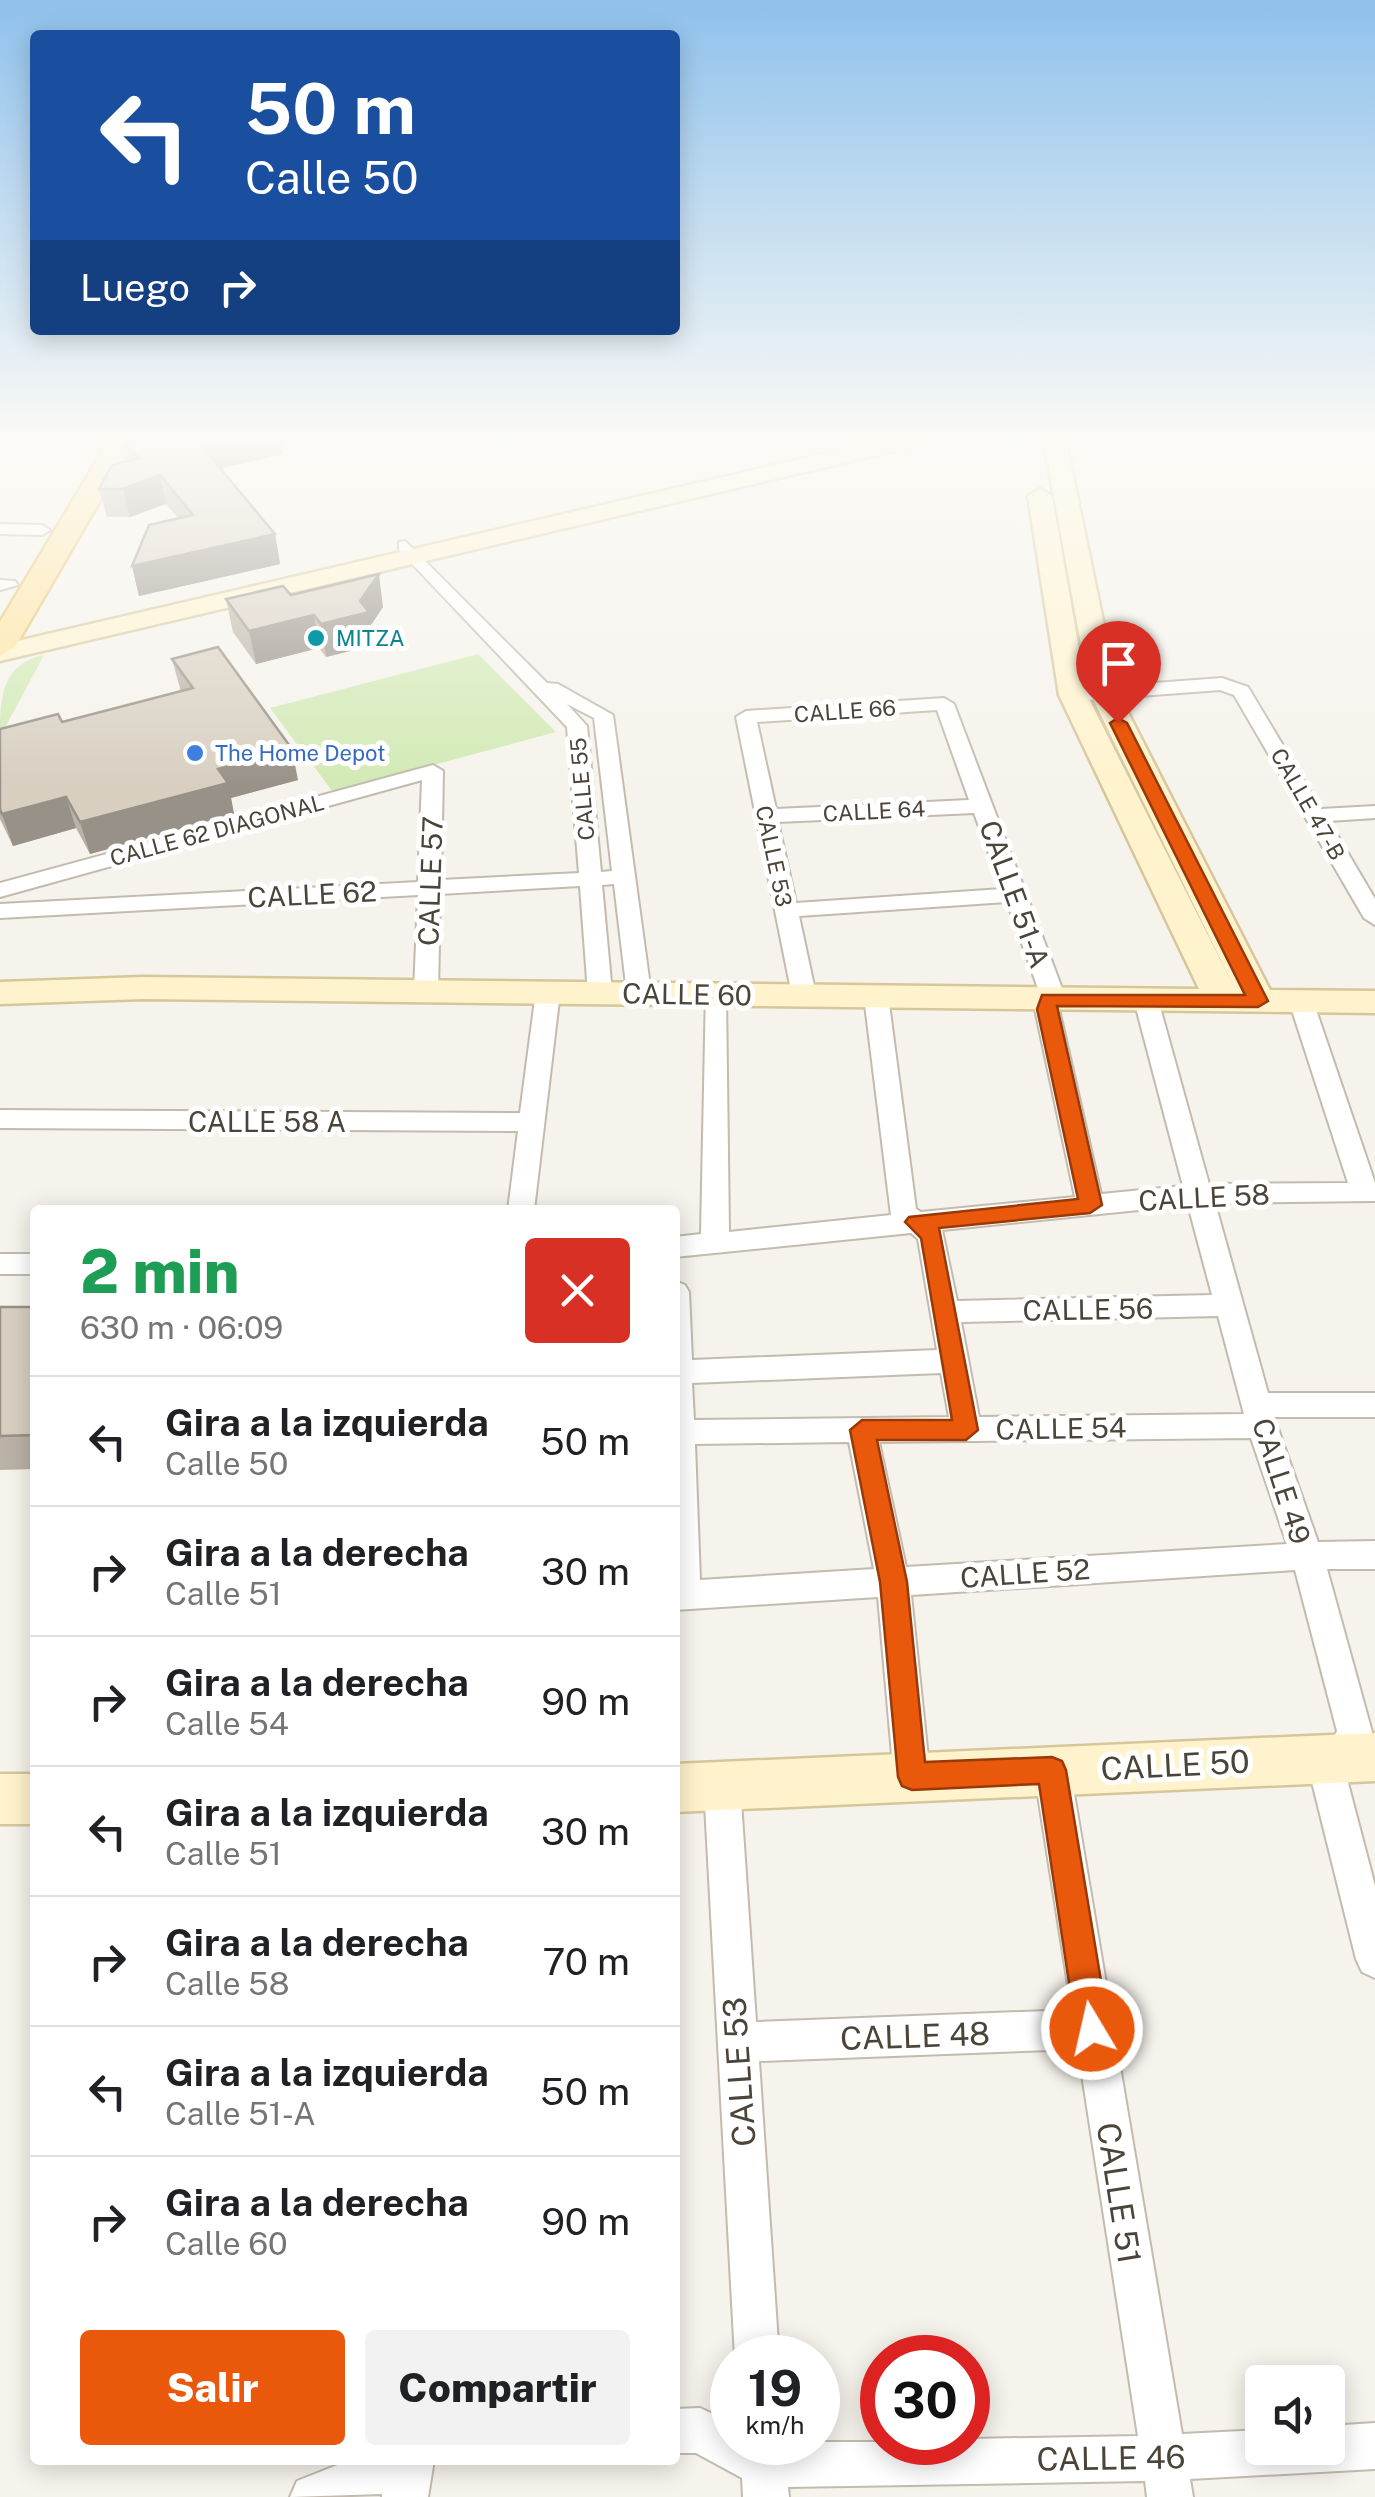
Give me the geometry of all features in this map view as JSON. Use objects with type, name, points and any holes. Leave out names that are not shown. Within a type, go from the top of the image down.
[{"type":"main road","points":[[1,644],[8,594],[30,554]]},
{"type":"main road","points":[[8,594],[38,554]]},
{"type":"street","points":[[1,644],[84,620],[397,554]]},
{"type":"street","points":[[1,644],[398,554]]},
{"type":"street","points":[[411,554],[525,675]]},
{"type":"street","points":[[1050,554],[1088,694],[1145,842],[1222,1000]]},
{"type":"street","points":[[1077,554],[1088,694],[1178,841],[1258,1001]]},
{"type":"street","points":[[8,594],[46,618],[84,620]]},
{"type":"street","name":"CALLE 55","points":[[525,675],[603,715],[639,993]]},
{"type":"street","name":"CALLE 55","points":[[525,675],[577,726],[600,993]]},
{"type":"street","name":"CALLE 47-B","points":[[1088,694],[1222,684],[1241,690],[1372,906]]},
{"type":"street","name":"CALLE 66","points":[[746,717],[944,704]]},
{"type":"street","name":"CALLE 51-A","points":[[944,704],[1051,991],[1046,1009],[1090,1205]]},
{"type":"street","name":"CALLE 53","points":[[746,717],[804,995]]},
{"type":"street","name":"CALLE 57","points":[[426,991],[433,771]]},
{"type":"street","name":"CALLE 62 DIAGONAL","points":[[0,890],[433,771]]},
{"type":"street","name":"CALLE 64","points":[[766,816],[982,806]]},
{"type":"street","points":[[1315,816],[1375,812]]},
{"type":"street","points":[[1145,842],[1178,841]]},
{"type":"street","name":"CALLE 62","points":[[0,911],[624,877]]},
{"type":"street","points":[[785,910],[1015,895]]},
{"type":"street","name":"CALLE 60","points":[[0,993],[143,988],[1375,1002]]},
{"type":"street","points":[[522,1205],[548,992]]},
{"type":"street","points":[[714,994],[715,1243]]},
{"type":"street","points":[[876,996],[903,1212],[931,1234],[966,1430]]},
{"type":"street","name":"CALLE 49","points":[[1146,1000],[1260,1416],[1307,1556],[1355,1732],[1359,1757],[1330,1782],[1375,1959]]},
{"type":"street","points":[[1301,1001],[1370,1192]]},
{"type":"street","name":"CALLE 58 A","points":[[0,1120],[533,1122]]},
{"type":"street","name":"CALLE 58","points":[[680,1246],[1201,1194],[1370,1192]]},
{"type":"street","points":[[0,1264],[30,1264]]},
{"type":"street","name":"CALLE 56","points":[[945,1312],[1231,1305]]},
{"type":"street","points":[[680,1372],[954,1362]]},
{"type":"street","name":"CALLE 54","points":[[680,1417],[862,1430],[966,1430],[1260,1416],[1375,1406]]},
{"type":"street","points":[[862,1430],[893,1582],[912,1777]]},
{"type":"street","name":"CALLE 52","points":[[680,1596],[1375,1555]]},
{"type":"street","name":"CALLE 50","points":[[698,1787],[1359,1757]]},
{"type":"street","name":"CALLE 51","points":[[1052,1770],[1166,2478]]},
{"type":"street","name":"CALLE 53","points":[[698,1787],[738,2042],[756,2335]]},
{"type":"street","points":[[0,1799],[30,1799]]},
{"type":"street","name":"CALLE 48","points":[[738,2042],[1092,2029]]},
{"type":"street","name":"CALLE 46","points":[[680,2432],[700,2430],[764,2468],[1166,2478],[1375,2446]]},
{"type":"street","points":[[313,2497],[397,2465]]},
{"type":"street","points":[[405,2497],[409,2465]]},
{"type":"green space","points":[[478,654],[556,732],[333,792],[270,708]]},
{"type":"green space","points":[[44,655],[0,737],[3,697],[11,675],[19,666]]},
{"type":"building","points":[[137,554],[188,554],[132,566]]},
{"type":"building","points":[[379,574],[360,601],[369,612],[321,624],[314,615],[249,631],[226,599],[283,586],[291,595]]},
{"type":"building","points":[[218,647],[292,749],[218,769],[228,783],[80,822],[66,797],[2,814],[0,729],[58,714],[62,722],[193,688],[172,659]]},
{"type":"building","points":[[0,1307],[30,1307],[30,1435],[0,1436]]},
{"type":"place","name":"MITZA","points":[[316,638]]},
{"type":"place","name":"The Home Depot","points":[[195,753]]},
{"type":"route","points":[[1092,2029],[1052,1770],[912,1777],[893,1582],[862,1430],[966,1430],[931,1234],[916,1222],[1090,1205],[1046,1009],[1048,1000],[1258,1001],[1118,723]]}]
